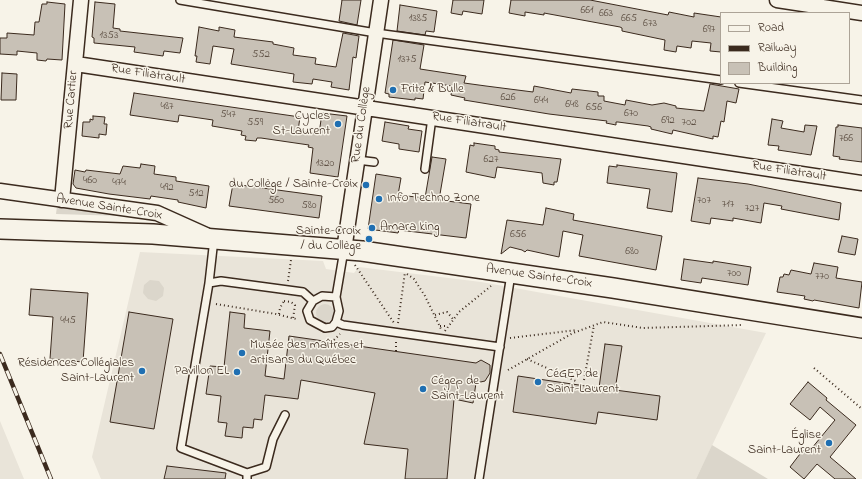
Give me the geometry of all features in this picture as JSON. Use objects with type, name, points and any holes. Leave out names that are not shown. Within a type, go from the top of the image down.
[{"type":"main road","name":"Avenue Sainte-Croix","points":[[0,229],[141,233],[214,239],[349,257],[511,273],[862,328]]},
{"type":"street","name":"Rue Cartier","points":[[62,200],[81,0]]},
{"type":"street","name":"Rue du Collège","points":[[349,257],[357,160],[381,0]]},
{"type":"street","points":[[778,0],[862,13]]},
{"type":"street","name":"Rue Filiatrault","points":[[76,64],[862,183]]},
{"type":"street","name":"Avenue Sainte-Croix","points":[[0,191],[160,214],[214,239]]},
{"type":"lane","points":[[180,0],[376,32],[720,80]]},
{"type":"lane","points":[[746,84],[862,100]]},
{"type":"lane","points":[[425,169],[431,125]]},
{"type":"lane","points":[[357,160],[374,162]]},
{"type":"lane","points":[[214,239],[209,283],[181,448],[247,476],[266,467],[273,439],[285,415]]},
{"type":"lane","points":[[336,297],[322,296],[313,301],[307,311],[310,320],[325,328],[332,327],[336,322],[339,312],[336,297],[349,257]]},
{"type":"lane","points":[[479,479],[511,273]]},
{"type":"lane","points":[[209,283],[221,281],[303,292],[313,301]]},
{"type":"lane","points":[[336,322],[343,325],[500,347]]},
{"type":"path","points":[[288,281],[292,255]]},
{"type":"path","points":[[349,257],[393,322],[398,326],[406,269]]},
{"type":"path","points":[[405,274],[414,280],[436,315],[443,334],[453,319],[492,286]]},
{"type":"path","points":[[216,304],[279,314],[295,319],[295,305],[285,299],[280,308],[279,314]]},
{"type":"path","points":[[436,315],[447,312],[453,319]]},
{"type":"path","points":[[508,370],[580,330],[609,322],[643,328],[745,325]]},
{"type":"path","points":[[584,380],[594,325]]},
{"type":"path","points":[[440,326],[448,326]]},
{"type":"path","points":[[511,338],[580,330]]},
{"type":"path","points":[[396,337],[396,351]]},
{"type":"path","points":[[527,359],[578,382]]},
{"type":"path","points":[[814,368],[862,408]]},
{"type":"shaded area","points":[[57,206],[124,216],[56,214]]},
{"type":"shaded area","name":"Cégep de Saint-Laurent","points":[[140,252],[323,261],[326,269],[354,273],[359,267],[481,282],[766,333],[696,479],[101,479],[92,457]]},
{"type":"shaded area","points":[[150,280],[159,281],[164,288],[163,296],[156,301],[148,299],[143,293],[144,285]]},
{"type":"shaded area","points":[[321,304],[329,304],[334,309],[332,320],[329,322],[321,322],[316,317],[316,309]]},
{"type":"shaded area","points":[[0,421],[24,479],[0,479]]},
{"type":"shaded area","points":[[712,445],[768,479],[696,479]]},
{"type":"building","points":[[342,0],[361,0],[357,25],[339,21]]},
{"type":"building","points":[[453,0],[484,0],[482,14],[463,11],[462,15],[451,13]]},
{"type":"building","points":[[511,0],[590,0],[668,15],[669,12],[694,17],[694,13],[720,17],[720,52],[710,51],[711,43],[692,41],[691,48],[677,46],[676,52],[664,50],[665,40],[622,31],[622,28],[620,27],[544,13],[544,15],[525,12],[525,16],[509,13]]},
{"type":"building","points":[[47,2],[65,4],[62,60],[37,60],[37,53],[17,51],[17,55],[0,54],[0,38],[7,38],[7,33],[34,35],[35,22],[39,22],[42,4],[47,4]]},
{"type":"building","points":[[95,2],[115,4],[113,28],[120,29],[120,31],[183,38],[180,53],[164,51],[163,56],[134,52],[135,47],[94,43],[94,38],[92,37]]},
{"type":"building","points":[[400,5],[437,11],[434,32],[426,31],[425,35],[397,31]]},
{"type":"building","points":[[199,27],[219,31],[219,27],[235,30],[234,37],[273,42],[273,44],[294,48],[293,55],[316,58],[315,64],[336,67],[343,33],[359,36],[356,58],[353,57],[349,90],[331,87],[332,82],[313,79],[312,84],[293,82],[294,74],[231,64],[234,49],[213,46],[210,64],[196,62],[197,56],[195,56]]},
{"type":"building","points":[[393,40],[424,45],[420,69],[466,76],[464,83],[533,92],[534,86],[571,93],[572,89],[598,92],[598,96],[604,96],[604,101],[625,105],[626,100],[652,105],[664,103],[676,106],[676,108],[704,111],[710,84],[739,89],[736,103],[727,101],[724,122],[721,121],[718,137],[713,136],[713,139],[673,130],[672,134],[651,129],[651,127],[648,126],[618,122],[616,122],[616,125],[606,123],[607,121],[549,114],[464,100],[465,98],[451,95],[452,86],[425,82],[423,99],[415,98],[415,100],[389,97],[389,94],[385,93]]},
{"type":"building","points":[[2,73],[17,74],[16,100],[1,100]]},
{"type":"building","points":[[134,93],[300,117],[298,131],[319,134],[322,113],[347,116],[338,177],[310,173],[313,148],[308,147],[309,145],[261,138],[257,138],[256,141],[245,140],[246,136],[241,135],[242,131],[212,126],[213,120],[179,115],[178,122],[130,115]]},
{"type":"building","points":[[93,116],[105,117],[104,124],[107,124],[106,135],[99,134],[99,138],[82,136],[83,122],[90,122],[90,119],[93,120]]},
{"type":"building","points":[[772,119],[783,121],[781,128],[804,132],[805,125],[817,126],[811,155],[778,150],[779,146],[768,145]]},
{"type":"building","points":[[385,122],[409,126],[408,129],[422,131],[419,152],[399,149],[399,144],[382,141]]},
{"type":"building","points":[[838,125],[862,128],[862,162],[839,159],[840,157],[833,156],[836,127],[838,127]]},
{"type":"building","points":[[474,143],[495,146],[495,149],[499,150],[499,152],[561,159],[557,182],[554,182],[554,185],[543,183],[542,173],[497,167],[495,178],[466,172],[470,145],[474,146]]},
{"type":"building","points":[[432,157],[446,159],[439,200],[471,204],[466,238],[399,230],[398,233],[368,229],[376,174],[401,178],[398,195],[425,198]]},
{"type":"building","points":[[141,164],[155,166],[154,174],[176,177],[176,181],[209,186],[206,208],[178,202],[178,200],[151,196],[150,199],[109,194],[76,188],[73,184],[75,170],[120,174],[123,166],[140,168]]},
{"type":"building","points":[[617,165],[677,173],[672,212],[647,208],[650,189],[607,183],[609,166],[617,167]]},
{"type":"building","points":[[698,178],[748,184],[841,203],[839,220],[781,209],[782,206],[764,203],[761,223],[733,218],[733,221],[711,218],[710,224],[691,221]]},
{"type":"building","points":[[233,184],[322,196],[319,218],[229,206]]},
{"type":"building","points":[[546,208],[574,214],[573,220],[662,236],[656,270],[579,256],[583,235],[563,231],[559,257],[527,250],[525,252],[510,247],[501,254],[507,220],[543,225]]},
{"type":"building","points":[[842,236],[858,239],[855,255],[838,252]]},
{"type":"building","points":[[684,259],[713,263],[713,261],[751,267],[748,285],[702,278],[701,283],[681,280]]},
{"type":"building","points":[[814,263],[838,267],[836,278],[862,282],[859,308],[813,301],[804,299],[805,296],[777,292],[780,277],[783,277],[784,274],[789,275],[791,270],[811,274]]},
{"type":"building","points":[[31,289],[88,293],[83,362],[50,359],[53,317],[29,315]]},
{"type":"building","name":"Résidences Collégiales Saint-Laurent","points":[[129,312],[173,319],[154,429],[110,422]]},
{"type":"building","points":[[230,312],[245,314],[244,328],[270,331],[265,376],[284,379],[289,336],[476,363],[481,360],[490,365],[490,373],[485,381],[476,383],[473,403],[454,399],[447,479],[405,479],[408,449],[364,444],[375,393],[301,380],[298,399],[265,395],[262,420],[254,419],[253,428],[243,427],[242,438],[225,436],[227,423],[218,422],[221,396],[206,394],[210,366],[224,367]]},
{"type":"building","name":"CéGEP de Saint-Laurent","points":[[605,344],[622,346],[615,390],[660,396],[657,420],[598,412],[596,424],[513,412],[518,376],[599,388]]},
{"type":"building","name":"Église Saint-Laurent","points":[[808,382],[827,398],[826,400],[856,425],[830,457],[856,479],[835,479],[817,464],[804,479],[790,467],[803,450],[807,454],[835,420],[820,407],[810,420],[790,404]]},
{"type":"building","points":[[167,466],[226,473],[225,479],[164,479]]},
{"type":"railway","points":[[0,354],[51,479]]},
{"type":"place","name":"Frite & Bulle","points":[[393,90]]},
{"type":"place","name":"Cycles St-Laurent","points":[[338,124]]},
{"type":"place","name":"du Collège / Sainte-Croix","points":[[366,185]]},
{"type":"place","name":"Info Techno Zone","points":[[379,199]]},
{"type":"place","name":"Amara king","points":[[372,228]]},
{"type":"place","name":"Sainte-Croix / du Collège","points":[[369,239]]},
{"type":"place","name":"Musée des maîtres et artisans du Québec","points":[[242,353]]},
{"type":"place","name":"Résidences Collégiales Saint-Laurent","points":[[142,371]]},
{"type":"place","name":"Pavillon EL","points":[[237,372]]},
{"type":"place","name":"CéGEP de Saint-Laurent","points":[[538,382]]},
{"type":"place","name":"Cégep de Saint-Laurent","points":[[423,389]]},
{"type":"place","name":"Église Saint-Laurent","points":[[829,443]]}]
